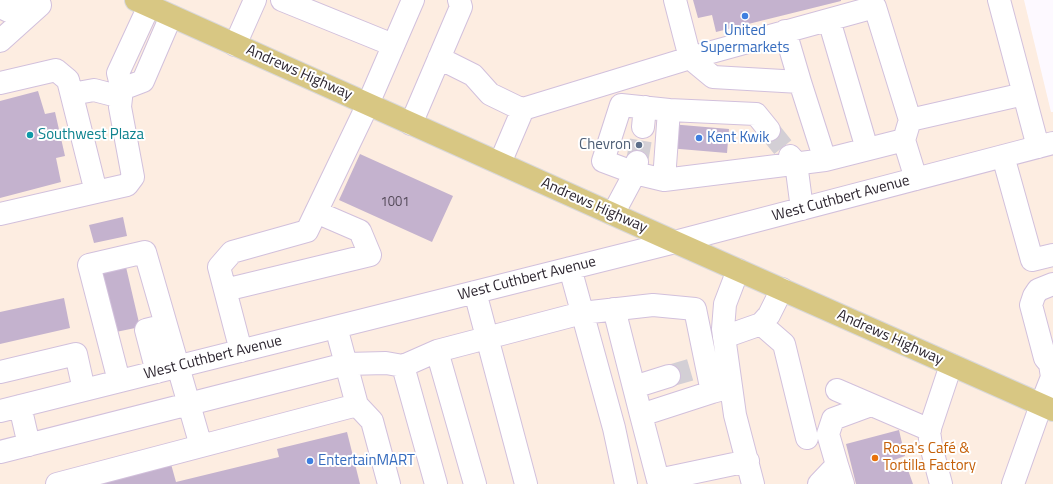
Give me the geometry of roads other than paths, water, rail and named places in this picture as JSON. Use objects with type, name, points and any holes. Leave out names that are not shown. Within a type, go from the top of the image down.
[{"type":"main road","name":"Andrews Highway","points":[[142,3],[1047,407]]},
{"type":"street","points":[[235,44],[255,0]]},
{"type":"street","points":[[282,0],[393,45]]},
{"type":"street","points":[[241,351],[219,267],[232,252],[307,231],[368,104],[413,0]]},
{"type":"street","points":[[411,124],[461,7],[459,0]]},
{"type":"street","points":[[675,0],[690,58],[713,77],[800,82]]},
{"type":"street","points":[[998,0],[1024,94],[1046,145]]},
{"type":"street","points":[[0,7],[13,13],[33,1]]},
{"type":"street","points":[[0,41],[33,1]]},
{"type":"street","points":[[0,214],[128,185],[133,177],[120,107],[121,93],[118,73],[142,3]]},
{"type":"street","points":[[439,58],[473,75],[490,94],[523,110],[690,58],[829,20],[879,3],[907,130],[916,179]]},
{"type":"street","points":[[72,94],[94,90],[121,93],[143,81],[171,16]]},
{"type":"street","points":[[829,20],[867,149]]},
{"type":"street","points":[[785,32],[825,160]]},
{"type":"street","points":[[0,83],[56,70],[68,80],[96,192]]},
{"type":"street","points":[[769,130],[756,114],[669,110],[644,117],[621,105],[603,161],[636,167],[664,180],[793,159],[825,160],[867,149],[907,130],[1024,94]]},
{"type":"street","points":[[500,164],[523,110]]},
{"type":"street","points":[[664,180],[669,110]]},
{"type":"street","name":"West Cuthbert Avenue","points":[[10,409],[675,242],[1046,145]]},
{"type":"street","points":[[1003,156],[1032,260],[1053,255]]},
{"type":"street","points":[[793,159],[802,209]]},
{"type":"street","points":[[613,214],[636,167]]},
{"type":"street","points":[[225,290],[370,255],[360,231],[316,212]]},
{"type":"street","points":[[119,381],[89,265],[145,252],[201,446]]},
{"type":"street","points":[[570,268],[614,428],[626,484]]},
{"type":"street","points":[[722,390],[725,304],[738,270]]},
{"type":"street","points":[[1013,484],[1047,407],[1052,377],[1052,363],[1045,358],[1031,305],[1038,290],[1053,284]]},
{"type":"street","points":[[724,337],[761,324],[769,315],[782,290]]},
{"type":"street","points":[[475,292],[526,484]]},
{"type":"street","points":[[0,452],[346,364],[386,363],[403,366],[437,351],[582,313],[653,305],[695,309],[703,366],[722,390],[735,415],[753,484]]},
{"type":"street","points":[[614,309],[658,480],[748,461]]},
{"type":"street","points":[[761,324],[784,344],[807,438]]},
{"type":"street","points":[[157,372],[146,330],[166,325]]},
{"type":"street","points":[[336,327],[357,405],[372,422],[389,484]]},
{"type":"street","points":[[437,351],[475,484]]},
{"type":"street","points":[[0,372],[76,354],[84,390]]},
{"type":"street","points":[[941,484],[931,446],[930,430],[951,365]]},
{"type":"street","points":[[403,366],[436,484]]},
{"type":"street","points":[[634,387],[669,376]]},
{"type":"street","points":[[641,415],[722,390]]},
{"type":"street","points":[[837,390],[930,430]]},
{"type":"street","points":[[57,484],[357,405]]},
{"type":"street","points":[[819,484],[840,474],[828,434],[833,419],[871,405]]},
{"type":"street","points":[[10,409],[29,445]]},
{"type":"tunnel","points":[[637,162],[643,127]]},
{"type":"tunnel","points":[[769,130],[790,156]]},
{"type":"tunnel","points":[[669,376],[700,367]]},
{"type":"place","name":"United Supermarkets","points":[[745,16]]},
{"type":"place","name":"Southwest Plaza","points":[[30,135]]},
{"type":"place","name":"Kent Kwik","points":[[699,138]]},
{"type":"place","name":"Chevron","points":[[639,145]]},
{"type":"place","name":"Rosa's Café & Tortilla Factory","points":[[875,458]]},
{"type":"place","name":"EntertainMART","points":[[310,461]]}]
